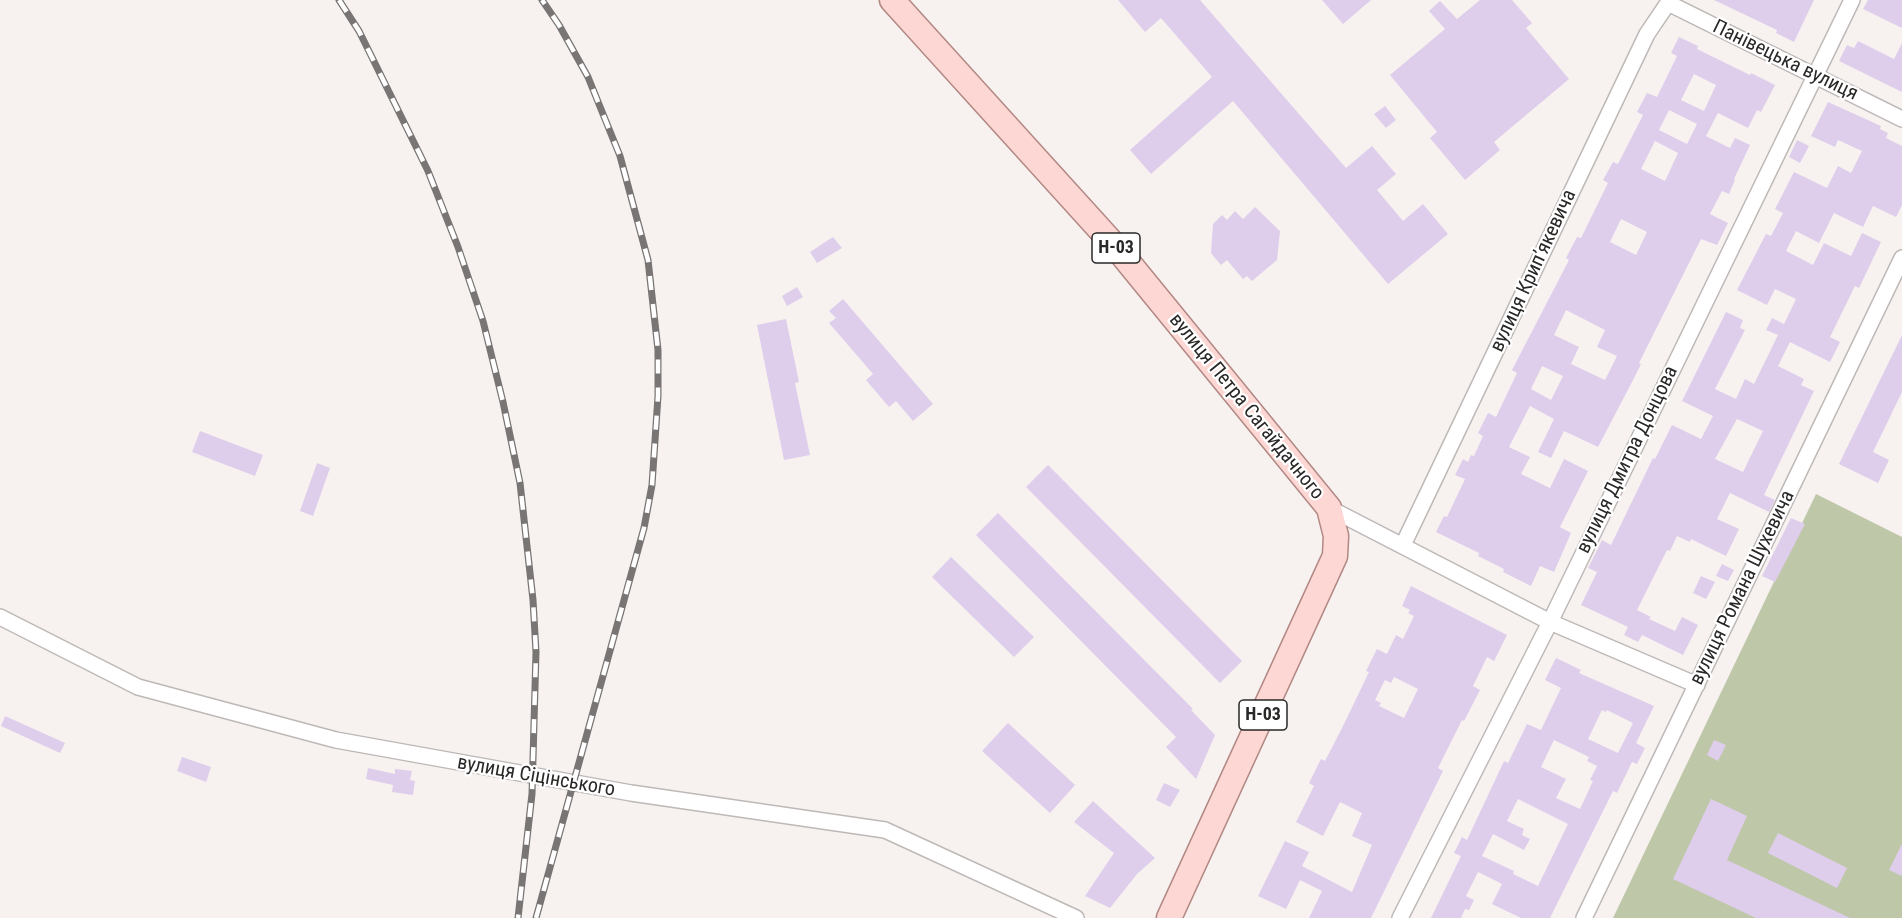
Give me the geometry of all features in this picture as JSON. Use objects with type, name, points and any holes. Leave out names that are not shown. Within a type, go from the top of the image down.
[{"type":"main road","name":"вулиця Петра Сагайдачного","points":[[892,0],[1115,246],[1329,508]]},
{"type":"main road","name":"Н-03","points":[[1169,918],[1335,556],[1336,536],[1329,508]]},
{"type":"street","name":"вулиця Дмитра Донцова","points":[[1400,918],[1550,622],[1852,0]]},
{"type":"street","name":"Панівецька вулиця","points":[[1669,2],[1902,119]]},
{"type":"street","name":"вулиця Крипʼякевича","points":[[1403,545],[1647,34],[1669,2]]},
{"type":"street","name":"вулиця Романа Шухевича","points":[[1584,918],[1902,258]]},
{"type":"street","name":"вулиця Петра Сагайдачного","points":[[1329,508],[1550,622],[1697,685]]},
{"type":"street","name":"вулиця Сіцінського","points":[[0,618],[138,687],[336,740],[631,793],[885,830],[1076,918]]},
{"type":"green space","points":[[1816,494],[1902,537],[1902,918],[1613,918]]},
{"type":"building","points":[[1118,0],[1200,0],[1346,168],[1372,146],[1396,174],[1377,190],[1403,221],[1423,204],[1448,234],[1388,284],[1233,101],[1151,174],[1130,150],[1212,77],[1161,18],[1145,32]]},
{"type":"building","points":[[1322,0],[1371,0],[1343,24]]},
{"type":"building","points":[[1480,0],[1512,0],[1532,23],[1526,28],[1569,79],[1494,142],[1500,150],[1465,180],[1430,138],[1437,132],[1390,75],[1445,29],[1429,11],[1440,1],[1457,19]]},
{"type":"building","points":[[1714,0],[1814,0],[1794,42],[1776,33],[1777,30]]},
{"type":"building","points":[[1868,0],[1902,0],[1902,28],[1863,9]]},
{"type":"building","points":[[1679,37],[1698,46],[1697,49],[1775,85],[1761,112],[1757,110],[1748,128],[1718,113],[1706,136],[1730,148],[1735,138],[1750,145],[1729,194],[1722,191],[1710,214],[1728,223],[1717,245],[1701,239],[1598,447],[1564,431],[1551,458],[1538,452],[1554,419],[1530,406],[1509,447],[1530,457],[1521,474],[1550,488],[1564,459],[1588,471],[1560,527],[1571,533],[1554,572],[1540,566],[1531,586],[1503,572],[1504,569],[1478,556],[1479,553],[1436,532],[1444,516],[1447,517],[1465,479],[1455,475],[1463,459],[1468,462],[1471,455],[1474,456],[1483,436],[1478,433],[1488,413],[1496,417],[1517,373],[1512,370],[1569,260],[1566,258],[1577,237],[1581,238],[1608,183],[1603,180],[1613,162],[1618,164],[1643,115],[1637,112],[1647,93],[1657,97],[1677,56],[1671,53]],"holes":[[[1694,74],[1716,85],[1704,111],[1681,100]],[[1669,110],[1697,124],[1687,144],[1659,130]],[[1655,141],[1678,153],[1665,181],[1641,169]],[[1621,219],[1647,232],[1636,255],[1610,242]],[[1566,310],[1605,330],[1597,347],[1617,356],[1605,380],[1571,364],[1579,347],[1554,335]],[[1542,366],[1563,376],[1551,400],[1531,389]]]},
{"type":"building","points":[[1858,41],[1894,59],[1902,43],[1902,92],[1839,61],[1847,45],[1854,48]]},
{"type":"building","points":[[1828,102],[1881,126],[1880,129],[1888,133],[1886,138],[1902,146],[1902,205],[1896,217],[1873,206],[1863,227],[1834,213],[1819,243],[1796,231],[1786,251],[1813,265],[1824,243],[1851,256],[1862,233],[1881,242],[1859,288],[1855,286],[1830,337],[1840,342],[1830,362],[1790,342],[1778,366],[1804,379],[1801,385],[1814,391],[1764,495],[1775,500],[1769,512],[1730,493],[1717,519],[1739,529],[1726,556],[1691,539],[1690,542],[1677,536],[1670,551],[1667,550],[1637,610],[1651,617],[1649,619],[1675,631],[1682,617],[1698,625],[1683,655],[1642,635],[1638,642],[1624,635],[1628,627],[1581,605],[1597,572],[1588,568],[1602,540],[1611,545],[1653,458],[1655,459],[1672,425],[1701,439],[1713,416],[1682,401],[1726,312],[1743,320],[1740,328],[1745,330],[1715,389],[1736,399],[1745,379],[1754,384],[1778,335],[1766,330],[1772,318],[1784,324],[1796,299],[1775,289],[1767,305],[1737,290],[1766,234],[1771,236],[1783,213],[1775,209],[1794,172],[1827,188],[1838,166],[1851,173],[1862,151],[1838,140],[1835,147],[1811,136]],"holes":[[[1737,419],[1763,431],[1743,472],[1715,459]]]},
{"type":"building","points":[[1385,106],[1396,120],[1386,128],[1374,114]]},
{"type":"building","points":[[1797,140],[1809,146],[1800,163],[1789,157]]},
{"type":"building","points":[[1255,207],[1280,231],[1277,260],[1252,281],[1247,276],[1243,279],[1227,260],[1221,265],[1211,253],[1213,224],[1222,215],[1227,220],[1235,211],[1243,219]]},
{"type":"building","points":[[833,237],[842,248],[817,263],[810,252]]},
{"type":"building","points":[[797,287],[803,297],[787,306],[782,296]]},
{"type":"building","points":[[843,299],[933,404],[913,421],[896,401],[889,407],[866,380],[873,374],[829,323],[836,318],[829,311]]},
{"type":"building","points":[[786,319],[799,382],[795,383],[810,455],[784,460],[757,325]]},
{"type":"building","points":[[1902,335],[1902,392],[1873,452],[1889,460],[1878,483],[1839,464]]},
{"type":"building","points":[[200,431],[263,455],[255,476],[192,452]]},
{"type":"building","points":[[317,463],[330,468],[313,516],[300,511]]},
{"type":"building","points":[[1048,465],[1242,661],[1220,683],[1026,487]]},
{"type":"building","points":[[998,513],[1193,709],[1191,710],[1215,735],[1196,779],[1166,747],[1176,737],[976,535]]},
{"type":"building","points":[[1791,518],[1805,524],[1775,582],[1762,576]]},
{"type":"building","points":[[951,557],[1034,637],[1014,657],[932,577]]},
{"type":"building","points":[[1722,564],[1734,570],[1728,581],[1716,576]]},
{"type":"building","points":[[1701,576],[1715,582],[1706,599],[1693,593]]},
{"type":"building","points":[[1411,586],[1507,635],[1494,661],[1487,657],[1473,686],[1480,690],[1438,768],[1443,771],[1371,918],[1309,918],[1322,891],[1300,880],[1286,909],[1258,896],[1285,841],[1309,852],[1302,866],[1352,892],[1372,845],[1352,836],[1362,813],[1340,802],[1323,836],[1296,822],[1314,786],[1309,783],[1321,759],[1325,761],[1343,726],[1369,672],[1366,671],[1377,649],[1387,654],[1396,635],[1403,639],[1414,616],[1408,613],[1410,610],[1402,606]],"holes":[[[1394,677],[1418,689],[1404,718],[1379,706],[1381,703],[1375,700],[1385,680],[1391,683]]]},
{"type":"building","points":[[1556,658],[1581,670],[1579,673],[1654,706],[1636,743],[1645,748],[1637,764],[1632,762],[1617,793],[1613,791],[1550,918],[1521,918],[1492,904],[1502,884],[1478,872],[1466,896],[1474,900],[1469,910],[1465,909],[1461,918],[1431,918],[1461,856],[1454,853],[1462,837],[1467,840],[1504,761],[1508,763],[1527,724],[1541,730],[1561,688],[1545,680]],"holes":[[[1602,710],[1606,712],[1607,710],[1633,723],[1618,753],[1588,739]],[[1554,740],[1589,757],[1587,761],[1597,766],[1580,809],[1556,798],[1566,779],[1541,767]],[[1518,799],[1568,824],[1538,886],[1513,874],[1514,871],[1482,856],[1493,834],[1524,850],[1530,839],[1522,835],[1524,829],[1507,821]]]},
{"type":"building","points":[[5,716],[65,743],[60,753],[1,726]]},
{"type":"building","points":[[1008,723],[1075,785],[1050,813],[982,751]]},
{"type":"building","points":[[1714,740],[1726,745],[1718,761],[1707,755]]},
{"type":"building","points":[[182,757],[211,767],[206,782],[177,771]]},
{"type":"building","points":[[368,768],[395,774],[395,769],[412,771],[410,780],[415,781],[413,795],[392,792],[393,785],[366,779]]},
{"type":"building","points":[[1164,783],[1180,790],[1170,807],[1156,800]]},
{"type":"building","points":[[1711,799],[1747,816],[1727,860],[1850,918],[1756,918],[1673,879]]},
{"type":"building","points":[[1093,801],[1155,858],[1137,874],[1110,908],[1085,896],[1114,853],[1074,822]]},
{"type":"building","points":[[1778,833],[1847,868],[1837,888],[1768,853]]},
{"type":"building","points":[[1902,844],[1902,876],[1889,870]]},
{"type":"railway","points":[[339,0],[359,31],[428,171],[458,247],[483,321],[520,483],[533,600],[536,652],[532,794],[518,918]]},
{"type":"railway","points":[[536,918],[644,528],[652,485],[658,396],[658,350],[648,260],[620,156],[588,77],[542,0]]}]
